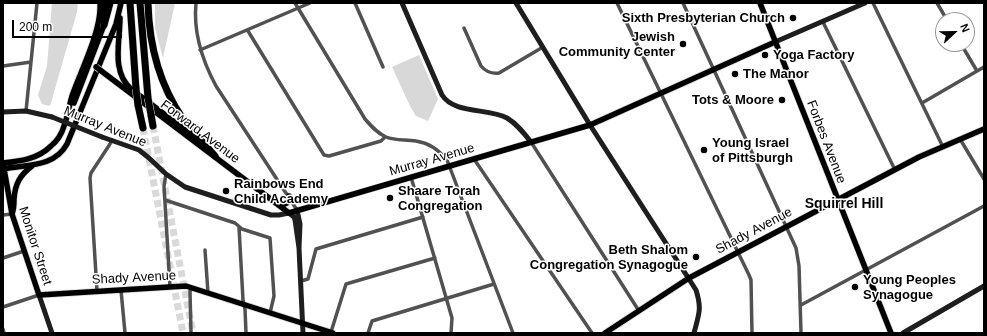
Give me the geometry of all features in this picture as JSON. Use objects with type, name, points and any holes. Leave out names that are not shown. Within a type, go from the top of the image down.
[{"type":"highway","points":[[104,25],[110,3]]},
{"type":"highway","points":[[130,3],[136,89],[143,128]]},
{"type":"highway","points":[[140,3],[148,98],[153,126]]},
{"type":"highway","points":[[148,3],[152,44],[158,68],[164,83],[184,119],[215,156]]},
{"type":"main road","points":[[65,126],[72,96],[98,24],[100,3]]},
{"type":"main road","points":[[3,166],[24,161],[42,154],[56,141],[65,126],[104,25],[104,3]]},
{"type":"main road","points":[[402,3],[445,100],[452,105],[498,115],[507,119],[519,128],[531,142]]},
{"type":"main road","points":[[516,3],[590,125],[696,290],[700,303],[700,312],[694,333]]},
{"type":"main road","name":"Forbes Avenue","points":[[760,3],[891,333]]},
{"type":"main road","name":"Murray Avenue","points":[[3,112],[26,111],[52,117],[144,153],[166,174],[185,187],[274,216],[289,213],[297,215],[411,177],[590,125],[865,3]]},
{"type":"main road","points":[[3,166],[33,165],[43,163],[58,156],[65,147],[116,24],[121,5]]},
{"type":"main road","points":[[121,5],[118,63],[124,81],[131,89],[194,137],[215,156]]},
{"type":"main road","name":"Forward Avenue","points":[[90,62],[294,217],[297,215]]},
{"type":"main road","name":"Shady Avenue","points":[[605,333],[689,278],[895,170],[984,129]]},
{"type":"main road","points":[[12,214],[14,210],[16,184],[19,177],[33,165]]},
{"type":"main road","name":"Monitor Street","points":[[3,166],[12,214],[52,333]]},
{"type":"main road","points":[[3,176],[7,185],[16,184]]},
{"type":"main road","points":[[280,206],[288,203],[289,196]]},
{"type":"main road","points":[[297,215],[301,237],[299,248],[303,333]]},
{"type":"main road","name":"Shady Avenue","points":[[39,295],[186,286],[332,333]]},
{"type":"main road","points":[[903,333],[984,286]]},
{"type":"street","points":[[26,111],[37,3]]},
{"type":"street","points":[[196,3],[196,30],[200,50],[209,73],[216,86],[289,196],[297,215]]},
{"type":"street","points":[[295,3],[365,119],[373,129],[385,137],[393,140],[416,141],[430,146],[443,155],[449,166],[513,333]]},
{"type":"street","points":[[200,50],[248,31],[310,3]]},
{"type":"street","points":[[355,3],[383,67]]},
{"type":"street","points":[[617,3],[739,252],[751,280],[752,333]]},
{"type":"street","points":[[683,3],[796,248],[801,305],[801,333]]},
{"type":"street","points":[[873,3],[943,147]]},
{"type":"street","points":[[937,3],[942,12]]},
{"type":"street","points":[[823,22],[895,170]]},
{"type":"street","points":[[464,28],[481,66],[484,70],[492,73],[499,73],[543,47]]},
{"type":"street","points":[[248,31],[324,154],[329,156],[381,141],[385,137]]},
{"type":"street","points":[[966,52],[977,71]]},
{"type":"street","points":[[3,66],[32,62]]},
{"type":"street","points":[[922,103],[984,67]]},
{"type":"street","points":[[960,139],[984,179]]},
{"type":"street","points":[[97,291],[90,178],[91,173],[112,140]]},
{"type":"street","points":[[531,142],[639,311]]},
{"type":"street","points":[[474,159],[592,333]]},
{"type":"street","points":[[166,174],[164,181],[170,287]]},
{"type":"street","points":[[411,177],[452,318],[451,333]]},
{"type":"street","points":[[165,200],[235,223],[242,229],[270,238],[274,296],[270,313]]},
{"type":"street","points":[[801,305],[984,206]]},
{"type":"street","points":[[3,214],[12,214]]},
{"type":"street","points":[[301,281],[308,280],[316,249],[423,217]]},
{"type":"street","points":[[239,227],[246,333]]},
{"type":"street","points":[[205,250],[208,294]]},
{"type":"street","points":[[3,258],[24,251]]},
{"type":"street","points":[[332,333],[346,284],[435,258]]},
{"type":"street","points":[[368,333],[372,321],[494,284]]},
{"type":"street","points":[[190,333],[190,291],[192,288]]},
{"type":"street","points":[[121,290],[125,333]]},
{"type":"street","name":"Shady Avenue","points":[[3,307],[39,295]]},
{"type":"street","points":[[3,329],[4,333]]},
{"type":"shaded area","points":[[52,3],[78,3],[77,12],[50,106],[42,104],[38,95],[47,66]]},
{"type":"shaded area","points":[[155,3],[175,3],[163,58],[155,28]]},
{"type":"shaded area","points":[[419,55],[438,99],[428,121],[416,116],[392,67]]},
{"type":"tunnel","points":[[153,126],[193,333]]},
{"type":"tunnel","points":[[143,128],[183,333]]},
{"type":"place","name":"Sixth Presbyterian Church","points":[[793,18]]},
{"type":"place","name":"Jewish Community Center","points":[[683,44]]},
{"type":"place","name":"Yoga Factory","points":[[765,55]]},
{"type":"place","name":"The Manor","points":[[735,74]]},
{"type":"place","name":"Tots & Moore","points":[[782,100]]},
{"type":"place","name":"Young Israel of Pittsburgh","points":[[704,150]]},
{"type":"place","name":"Rainbows End Child Academy","points":[[226,191]]},
{"type":"place","name":"Shaare Torah Congregation","points":[[390,198]]},
{"type":"place","name":"Beth Shalom Congregation Synagogue","points":[[696,257]]},
{"type":"place","name":"Young Peoples Synagogue","points":[[855,287]]},
{"type":"district","name":"Squirrel Hill","points":[[844,204]]}]
